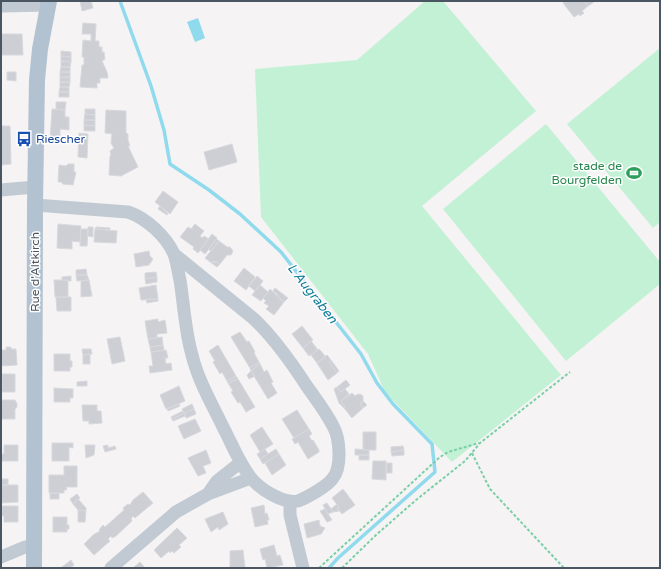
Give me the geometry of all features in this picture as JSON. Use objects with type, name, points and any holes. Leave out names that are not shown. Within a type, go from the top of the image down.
[{"type":"main road","name":"Rue d'Altkirch","points":[[34,568],[35,187],[37,80],[40,50],[48,3]]},
{"type":"street","points":[[1,6],[48,3]]},
{"type":"street","points":[[1,190],[35,187]]},
{"type":"street","points":[[35,205],[119,210],[136,214],[147,222],[163,238],[174,254],[254,318],[263,327],[300,376],[334,426],[337,437],[337,472],[333,479],[326,485],[299,500],[290,502],[278,498],[258,485],[251,478],[241,462],[213,406],[192,356],[178,268],[174,254]]},
{"type":"street","points":[[208,494],[218,482],[241,462]]},
{"type":"street","points":[[111,568],[176,512],[208,494],[251,478]]},
{"type":"street","points":[[290,502],[290,515],[303,568]]},
{"type":"street","points":[[1,557],[25,546],[34,545]]},
{"type":"path","points":[[342,568],[387,525],[465,461],[480,443],[570,372]]},
{"type":"path","points":[[319,568],[440,457],[448,452],[480,443]]},
{"type":"path","points":[[472,453],[490,489],[564,568]]},
{"type":"green space","points":[[425,1],[443,1],[536,111],[422,206],[561,375],[452,462],[385,392],[368,354],[261,217],[255,69],[357,60]]},
{"type":"green space","name":"stade de Bourgfelden","points":[[660,48],[660,222],[653,228],[567,124]]},
{"type":"green space","points":[[546,124],[660,262],[660,284],[566,361],[443,209]]},
{"type":"water","points":[[198,18],[205,38],[195,42],[187,22]]},
{"type":"building","points":[[80,1],[91,1],[93,8],[82,11]]},
{"type":"building","points":[[565,1],[584,1],[588,6],[582,11],[584,13],[580,16],[579,14],[574,17],[563,3]]},
{"type":"building","points":[[584,1],[593,1],[594,2],[588,6]]},
{"type":"building","points":[[83,23],[96,24],[95,41],[99,41],[99,47],[102,47],[102,52],[104,52],[105,59],[102,61],[108,78],[100,78],[100,83],[97,83],[97,88],[80,87],[82,65],[84,65],[84,57],[82,57],[83,40],[91,41],[91,34],[82,34]]},
{"type":"building","points":[[1,34],[22,34],[23,55],[1,55]]},
{"type":"building","points":[[61,51],[71,52],[71,57],[61,56]]},
{"type":"building","points":[[61,56],[71,57],[71,62],[61,61]]},
{"type":"building","points":[[61,61],[71,62],[70,67],[61,67]]},
{"type":"building","points":[[61,67],[70,67],[70,72],[60,72]]},
{"type":"building","points":[[7,72],[16,72],[16,81],[7,80]]},
{"type":"building","points":[[60,72],[70,72],[70,77],[60,77]]},
{"type":"building","points":[[60,77],[70,77],[70,82],[60,82]]},
{"type":"building","points":[[60,82],[70,82],[69,87],[60,87]]},
{"type":"building","points":[[60,87],[69,87],[69,92],[59,92]]},
{"type":"building","points":[[59,92],[69,92],[69,97],[59,97]]},
{"type":"building","points":[[56,102],[66,102],[65,110],[56,109]]},
{"type":"building","points":[[52,109],[65,110],[65,117],[69,117],[69,130],[60,129],[60,142],[50,142]]},
{"type":"building","points":[[85,109],[95,109],[95,115],[85,114]]},
{"type":"building","points":[[106,110],[126,111],[126,133],[128,134],[130,146],[128,146],[138,167],[121,176],[109,175],[110,151],[114,148],[111,143],[112,134],[105,133]]},
{"type":"building","points":[[85,114],[95,115],[95,120],[84,120]]},
{"type":"building","points":[[84,120],[95,120],[95,126],[84,125]]},
{"type":"building","points":[[84,125],[95,126],[95,131],[84,131]]},
{"type":"building","points":[[1,126],[10,126],[11,164],[1,165]]},
{"type":"building","points":[[79,133],[88,134],[87,158],[78,157]]},
{"type":"building","points":[[232,144],[237,162],[209,170],[204,152]]},
{"type":"building","points":[[68,164],[74,164],[74,172],[76,172],[73,185],[58,182],[59,165],[66,166]]},
{"type":"building","points":[[163,191],[178,202],[170,214],[155,202]]},
{"type":"building","points":[[160,206],[168,214],[167,215],[158,209]]},
{"type":"building","points":[[58,224],[81,226],[80,242],[72,241],[72,249],[57,248]]},
{"type":"building","points":[[195,224],[204,231],[200,236],[202,238],[204,236],[209,239],[198,253],[193,249],[194,247],[180,237],[188,227],[191,229]]},
{"type":"building","points":[[88,227],[93,227],[93,237],[88,236]]},
{"type":"building","points":[[96,227],[110,228],[110,230],[95,229]]},
{"type":"building","points":[[81,229],[88,229],[87,246],[80,246]]},
{"type":"building","points":[[95,229],[117,231],[116,243],[94,242]]},
{"type":"building","points":[[212,234],[217,238],[205,254],[200,250]]},
{"type":"building","points":[[217,239],[219,241],[211,251],[208,249]]},
{"type":"building","points":[[219,241],[227,247],[230,247],[233,251],[231,255],[227,255],[220,264],[217,262],[210,262],[205,258]]},
{"type":"building","points":[[149,251],[150,256],[153,259],[149,265],[136,267],[134,254]]},
{"type":"building","points":[[210,262],[217,262],[220,264],[217,267]]},
{"type":"building","points":[[244,268],[255,277],[246,290],[234,281]]},
{"type":"building","points":[[86,269],[87,275],[76,275],[76,270]]},
{"type":"building","points":[[156,272],[157,277],[145,279],[145,273]]},
{"type":"building","points":[[76,275],[87,275],[89,280],[77,281]]},
{"type":"building","points":[[71,276],[71,281],[62,280],[62,277]]},
{"type":"building","points":[[257,276],[263,281],[255,291],[249,286]]},
{"type":"building","points":[[157,277],[157,282],[146,284],[145,279]]},
{"type":"building","points":[[54,280],[68,280],[68,297],[55,297]]},
{"type":"building","points":[[89,280],[92,296],[81,297],[81,281]]},
{"type":"building","points":[[156,285],[158,299],[141,300],[139,288]]},
{"type":"building","points":[[260,285],[268,292],[261,301],[252,295]]},
{"type":"building","points":[[275,288],[288,298],[284,302],[277,297],[278,295],[273,291]]},
{"type":"building","points":[[270,289],[284,302],[274,315],[266,309],[269,306],[264,303],[266,301],[263,298]]},
{"type":"building","points":[[56,297],[71,297],[71,311],[57,311]]},
{"type":"building","points":[[146,299],[158,299],[158,301],[147,303]]},
{"type":"building","points":[[158,319],[158,322],[165,320],[167,333],[157,334],[157,338],[148,339],[145,321]]},
{"type":"building","points":[[302,326],[313,340],[303,348],[292,334]]},
{"type":"building","points":[[240,332],[247,342],[249,341],[259,362],[250,368],[231,337]]},
{"type":"building","points":[[120,337],[125,361],[112,364],[107,339]]},
{"type":"building","points":[[162,337],[163,345],[150,347],[148,339]]},
{"type":"building","points":[[311,341],[318,350],[309,356],[303,348]]},
{"type":"building","points":[[163,345],[164,350],[151,352],[150,347]]},
{"type":"building","points":[[218,345],[236,376],[227,381],[222,372],[220,374],[209,351]]},
{"type":"building","points":[[6,347],[16,349],[17,365],[1,366],[1,350],[6,350]]},
{"type":"building","points":[[82,349],[91,349],[92,354],[83,355]]},
{"type":"building","points":[[319,349],[326,357],[317,363],[311,355]]},
{"type":"building","points":[[166,350],[168,358],[165,358],[166,364],[171,363],[172,370],[150,373],[149,366],[153,366],[151,352]]},
{"type":"building","points":[[54,354],[70,354],[72,367],[70,367],[70,371],[54,371]]},
{"type":"building","points":[[90,354],[90,364],[83,364],[83,355]]},
{"type":"building","points":[[327,355],[331,360],[329,362],[337,373],[328,380],[317,363]]},
{"type":"building","points":[[331,360],[339,371],[337,373],[329,362]]},
{"type":"building","points":[[259,362],[260,364],[251,371],[250,368]]},
{"type":"building","points":[[260,364],[264,372],[267,370],[273,382],[271,383],[277,393],[268,399],[251,371]]},
{"type":"building","points":[[251,371],[255,376],[249,379],[247,375]]},
{"type":"building","points":[[2,374],[15,374],[15,392],[2,392]]},
{"type":"building","points":[[236,376],[238,379],[228,383],[227,381]]},
{"type":"building","points":[[238,379],[255,407],[246,412],[231,392],[233,391],[228,383]]},
{"type":"building","points":[[346,380],[350,385],[341,392],[337,387]]},
{"type":"building","points":[[87,381],[87,386],[77,386],[77,382]]},
{"type":"building","points":[[179,386],[185,401],[166,409],[160,395]]},
{"type":"building","points":[[337,387],[341,392],[345,389],[349,394],[341,401],[345,407],[344,408],[339,403],[334,389]]},
{"type":"building","points":[[54,388],[73,389],[73,398],[70,398],[70,402],[54,402]]},
{"type":"building","points":[[352,393],[355,396],[358,394],[362,395],[363,401],[360,403],[363,408],[352,418],[344,408],[345,407],[341,401]]},
{"type":"building","points":[[1,400],[15,400],[17,407],[15,409],[15,419],[1,419]]},
{"type":"building","points":[[363,401],[367,405],[363,408],[360,403]]},
{"type":"building","points":[[179,404],[180,406],[168,411],[167,409]]},
{"type":"building","points":[[192,404],[194,409],[184,413],[182,409]]},
{"type":"building","points":[[82,405],[97,405],[97,411],[101,411],[102,423],[89,424],[89,421],[83,421]]},
{"type":"building","points":[[194,409],[196,414],[186,418],[184,413]]},
{"type":"building","points":[[297,410],[309,429],[294,438],[282,419]]},
{"type":"building","points":[[183,411],[184,413],[172,419],[171,417]]},
{"type":"building","points":[[184,413],[185,416],[173,421],[172,419]]},
{"type":"building","points":[[195,419],[201,431],[184,439],[178,426]]},
{"type":"building","points":[[262,427],[273,444],[260,452],[250,435]]},
{"type":"building","points":[[309,429],[312,434],[309,436],[312,441],[313,440],[319,452],[308,459],[298,442],[295,444],[292,439]]},
{"type":"building","points":[[363,432],[376,432],[376,450],[363,450]]},
{"type":"building","points":[[52,443],[73,443],[73,448],[69,447],[69,461],[52,461]]},
{"type":"building","points":[[4,445],[18,445],[18,461],[1,461],[2,454],[4,454]]},
{"type":"building","points":[[85,445],[95,445],[94,455],[86,458]]},
{"type":"building","points":[[108,445],[108,448],[115,446],[116,449],[105,452],[103,446]]},
{"type":"building","points":[[403,446],[404,450],[391,452],[391,447]]},
{"type":"building","points":[[265,449],[268,454],[260,459],[257,454]]},
{"type":"building","points":[[276,449],[279,454],[263,464],[260,459]]},
{"type":"building","points":[[355,449],[369,450],[369,455],[355,455]]},
{"type":"building","points":[[206,450],[211,463],[203,466],[206,473],[198,476],[188,458]]},
{"type":"building","points":[[404,450],[404,455],[392,456],[391,452]]},
{"type":"building","points":[[279,454],[286,465],[272,475],[265,463]]},
{"type":"building","points":[[359,455],[369,455],[369,460],[359,460]]},
{"type":"building","points":[[373,461],[386,461],[386,480],[372,479]]},
{"type":"building","points":[[387,463],[392,463],[392,473],[386,473]]},
{"type":"building","points":[[64,466],[77,466],[77,487],[66,487],[67,490],[64,490],[64,493],[49,493],[49,475],[64,475]]},
{"type":"building","points":[[1,479],[8,479],[8,485],[1,485]]},
{"type":"building","points":[[1,485],[18,485],[18,502],[1,503]]},
{"type":"building","points":[[343,489],[355,505],[342,514],[332,498]]},
{"type":"building","points":[[143,492],[153,503],[135,518],[133,516],[131,519],[132,521],[116,536],[112,538],[111,536],[108,539],[110,541],[94,555],[84,544],[93,535],[100,531],[99,530],[103,525],[105,527],[124,510],[123,508],[128,504],[130,505],[133,500]]},
{"type":"building","points":[[50,493],[59,493],[59,499],[50,499]]},
{"type":"building","points":[[77,494],[80,498],[73,504],[70,499]]},
{"type":"building","points":[[78,499],[86,508],[86,511],[78,510],[73,504]]},
{"type":"building","points":[[327,503],[333,512],[328,514],[323,505]]},
{"type":"building","points":[[337,504],[339,511],[333,512],[331,509]]},
{"type":"building","points":[[264,505],[265,514],[267,513],[269,520],[267,520],[268,524],[255,527],[251,508]]},
{"type":"building","points":[[2,506],[18,506],[18,522],[4,522],[4,516],[2,516]]},
{"type":"building","points":[[325,509],[332,520],[327,522],[320,511]]},
{"type":"building","points":[[78,510],[86,511],[85,522],[78,522]]},
{"type":"building","points":[[223,512],[228,524],[219,530],[218,527],[211,532],[205,519]]},
{"type":"building","points":[[53,517],[67,517],[67,525],[69,525],[69,529],[67,529],[67,532],[53,532]]},
{"type":"building","points":[[319,520],[320,526],[325,528],[321,534],[307,538],[304,524]]},
{"type":"building","points":[[177,528],[187,538],[179,545],[181,547],[174,553],[172,551],[170,553],[169,551],[161,558],[154,550]]},
{"type":"building","points":[[274,545],[277,556],[280,555],[283,565],[267,568],[265,559],[263,560],[260,549]]},
{"type":"building","points":[[243,550],[245,568],[230,568],[230,551]]},
{"type":"building","points":[[71,560],[74,565],[70,568],[62,567]]},
{"type":"building","points":[[140,562],[145,568],[133,568]]},
{"type":"waterway","name":"L'Augraben","points":[[120,1],[151,86],[164,130],[170,164],[209,190],[240,214],[281,252],[361,354],[377,383],[393,404],[432,444],[435,472],[338,558],[329,568]]},
{"type":"place","name":"Riescher","points":[[24,139]]},
{"type":"place","name":"stade de Bourgfelden","points":[[634,173]]}]
